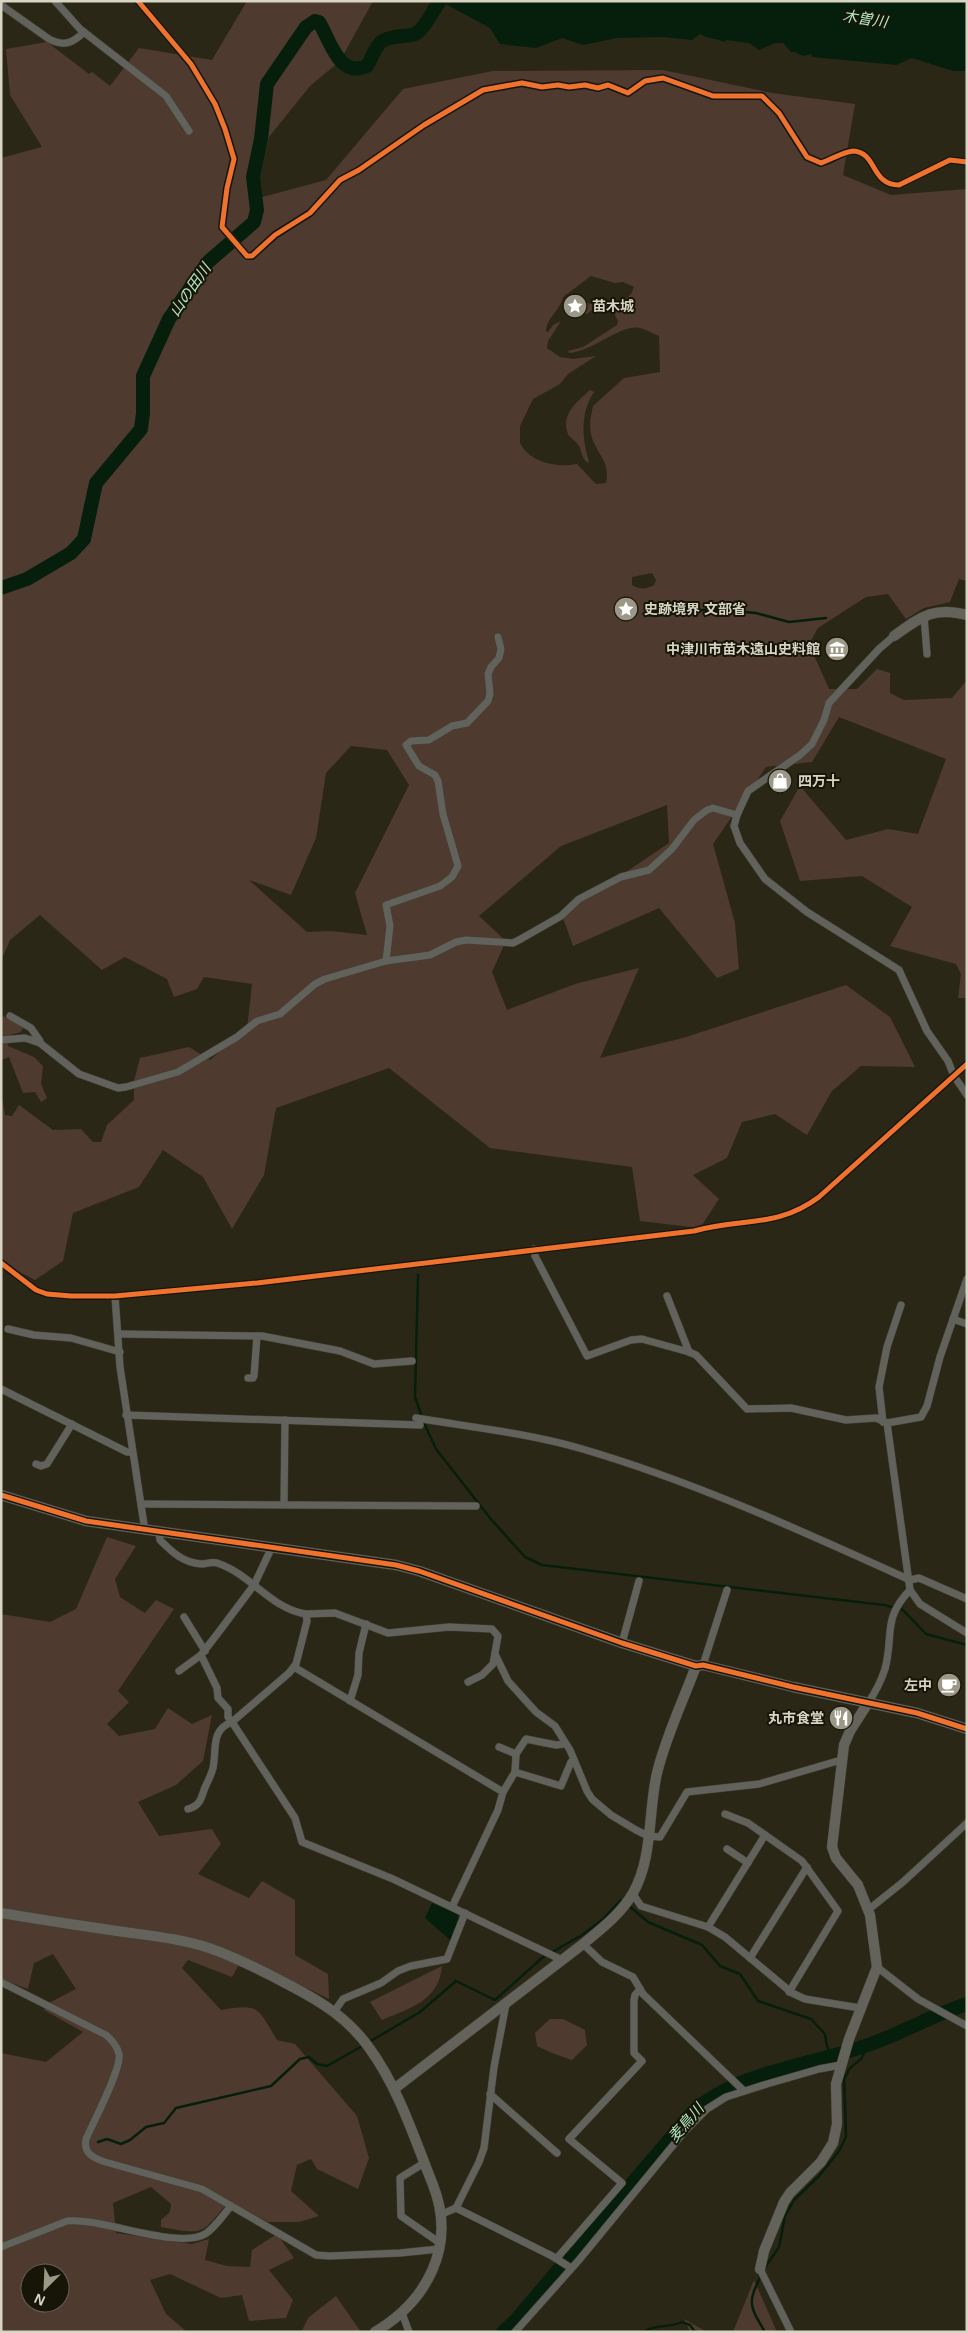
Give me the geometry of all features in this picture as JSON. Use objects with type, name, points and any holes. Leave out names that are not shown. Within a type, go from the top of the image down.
[{"type":"street","points":[[55,1],[84,32],[166,96],[189,130]]},
{"type":"street","points":[[138,1],[191,64],[215,104],[234,159],[227,188],[222,227],[247,256],[252,256],[276,236],[310,213],[340,180],[359,170],[467,98],[483,90],[522,83],[542,87],[558,84],[569,87],[585,85],[598,88],[608,85],[628,93],[645,81],[663,78],[713,96],[762,96],[779,113],[807,157],[821,163],[852,151],[862,153],[869,159],[881,179],[890,185],[898,185],[950,160],[967,162]]},
{"type":"street","points":[[1,5],[49,40],[58,43],[71,43],[84,32]]},
{"type":"street","points":[[967,615],[939,611],[924,616],[894,636],[879,649],[829,703],[824,720],[812,744],[800,755],[748,791],[734,826],[740,843],[765,879],[807,912],[899,970],[927,1031],[948,1061],[954,1076],[967,1095]]},
{"type":"street","points":[[924,616],[927,654]]},
{"type":"street","points":[[386,961],[390,926],[386,905],[440,886],[452,878],[458,866],[443,814],[438,781],[435,775],[419,766],[406,745],[411,741],[429,740],[452,726],[467,723],[488,701],[490,694],[488,674],[499,658],[501,649],[498,637]]},
{"type":"street","points":[[1,1040],[25,1038],[40,1043],[65,1065],[87,1077],[118,1088],[141,1084],[178,1072],[237,1037],[257,1021],[280,1014],[315,984],[325,979],[386,961],[430,955],[456,942],[466,940],[513,942],[519,940],[561,916],[579,898],[621,877],[649,870],[672,849],[694,820],[707,810],[713,808],[737,815]]},
{"type":"street","points":[[10,1016],[31,1028],[40,1040],[40,1043]]},
{"type":"street","points":[[1,1263],[36,1290],[47,1294],[115,1296],[257,1283],[694,1231],[708,1227],[779,1218],[802,1210],[819,1197],[948,1084],[967,1064]]},
{"type":"street","points":[[534,1250],[534,1256],[587,1356],[631,1340],[642,1339],[689,1352],[696,1356],[748,1410],[791,1408],[840,1419],[876,1418],[885,1423],[921,1417],[927,1406],[953,1319],[967,1280]]},
{"type":"street","points":[[115,1296],[126,1415],[145,1531]]},
{"type":"street","points":[[667,1296],[689,1352]]},
{"type":"street","points":[[901,1305],[887,1347],[879,1388],[910,1580],[910,1590],[920,1604],[967,1633]]},
{"type":"street","points":[[953,1319],[967,1324]]},
{"type":"street","points":[[8,1329],[34,1335],[71,1338],[120,1352]]},
{"type":"street","points":[[119,1334],[257,1336],[340,1351],[374,1364],[412,1361]]},
{"type":"street","points":[[248,1378],[253,1378],[254,1376],[257,1336]]},
{"type":"street","points":[[1,1389],[127,1452],[132,1452]]},
{"type":"street","points":[[126,1415],[420,1425]]},
{"type":"street","points":[[416,1418],[537,1438],[620,1460],[785,1525],[910,1580],[919,1578],[967,1599]]},
{"type":"street","points":[[284,1504],[285,1420]]},
{"type":"street","points":[[36,1464],[41,1466],[48,1464],[72,1424]]},
{"type":"street","points":[[1,1495],[86,1521],[159,1533],[396,1565],[419,1571],[622,1644],[700,1665],[916,1713],[967,1728]]},
{"type":"street","points":[[141,1504],[476,1506]]},
{"type":"street","points":[[159,1533],[160,1540],[183,1560],[203,1564],[218,1563],[254,1585],[280,1605],[306,1614],[330,1612],[388,1633],[449,1627],[492,1629],[498,1636],[493,1664],[482,1675],[468,1682]]},
{"type":"street","points":[[179,1671],[203,1653],[254,1585],[271,1548]]},
{"type":"street","points":[[622,1644],[639,1581]]},
{"type":"street","points":[[394,2089],[609,1923],[632,1894],[640,1874],[648,1836],[657,1773],[670,1732],[700,1665],[727,1590]]},
{"type":"street","points":[[790,2332],[760,2269],[764,2251],[784,2202],[790,2193],[821,2162],[833,2144],[837,2124],[836,2084],[860,2008],[877,1968],[875,1942],[868,1910],[858,1885],[836,1858],[832,1847],[844,1745],[850,1730],[876,1690],[885,1669],[890,1622],[897,1606],[910,1590]]},
{"type":"street","points":[[188,1809],[199,1804],[209,1781],[214,1762],[216,1736],[219,1730],[232,1722],[294,1667],[307,1621],[306,1614]]},
{"type":"street","points":[[184,1617],[203,1653],[217,1688],[218,1698],[228,1709],[228,1717],[295,1818],[302,1842],[392,1879],[562,1960]]},
{"type":"street","points":[[350,1701],[358,1675],[359,1653],[366,1624]]},
{"type":"street","points":[[495,1654],[508,1681],[536,1712],[555,1726],[574,1760],[587,1791],[600,1807],[648,1836],[660,1837],[687,1792],[759,1784],[842,1760]]},
{"type":"street","points":[[294,1667],[503,1792]]},
{"type":"street","points":[[452,1907],[498,1810],[503,1792],[515,1772],[516,1754],[526,1738],[556,1746],[564,1744]]},
{"type":"street","points":[[499,1747],[516,1754]]},
{"type":"street","points":[[515,1772],[561,1786],[571,1762],[574,1760]]},
{"type":"street","points":[[725,1814],[748,1823],[802,1861],[838,1911],[789,1992]]},
{"type":"street","points":[[868,1910],[903,1882],[967,1823]]},
{"type":"street","points":[[708,1927],[765,1835]]},
{"type":"street","points":[[727,1849],[748,1863]]},
{"type":"street","points":[[750,1958],[807,1866]]},
{"type":"street","points":[[632,1894],[642,1906],[708,1927],[725,1937],[789,1992],[804,1999],[860,2008]]},
{"type":"street","points":[[1,1912],[153,1936],[210,1949],[242,1961],[280,1980],[334,2012],[352,2027],[369,2047],[394,2089],[442,2214],[440,2246],[430,2277],[424,2288],[402,2313],[375,2332]]},
{"type":"street","points":[[334,2012],[343,2000],[381,1983],[398,1971],[446,1959],[465,1913]]},
{"type":"street","points":[[583,1944],[602,1962],[633,1977],[643,1994],[744,2091]]},
{"type":"street","points":[[877,1968],[918,1999],[967,2026]]},
{"type":"street","points":[[1,1982],[106,2035],[115,2044],[119,2053],[117,2068],[84,2144],[91,2156],[105,2162],[202,2189],[316,2254],[329,2256],[400,2253],[440,2246]]},
{"type":"street","points":[[556,2258],[622,2183],[569,2139],[642,2061],[634,2053],[634,2000],[640,1988]]},
{"type":"street","points":[[442,2214],[456,2208],[484,2148],[490,2094],[506,2004]]},
{"type":"street","points":[[515,2332],[696,2120],[715,2104],[744,2091],[819,2069],[841,2065]]},
{"type":"street","points":[[490,2094],[557,2152]]},
{"type":"street","points":[[424,2163],[400,2178],[401,2216],[440,2246]]},
{"type":"street","points":[[1,2247],[68,2221],[78,2219],[162,2236],[196,2237],[210,2231],[231,2206]]},
{"type":"street","points":[[456,2208],[556,2258],[571,2268]]},
{"type":"street","points":[[402,2313],[409,2332]]},
{"type":"shaded area","points":[[247,1],[373,1],[340,61],[310,86],[269,137],[255,199],[326,180],[403,89],[493,71],[663,70],[772,93],[855,104],[843,175],[891,195],[967,189],[967,581],[959,579],[950,602],[924,608],[906,619],[888,594],[866,597],[818,628],[809,644],[829,689],[857,689],[877,669],[890,673],[890,693],[904,700],[952,698],[967,680],[967,998],[958,998],[961,974],[956,964],[890,946],[912,907],[862,876],[800,881],[780,821],[800,786],[846,840],[888,829],[918,834],[946,759],[839,717],[812,762],[766,767],[713,844],[735,923],[739,969],[717,978],[659,908],[573,946],[562,915],[669,843],[667,805],[561,846],[479,916],[506,941],[492,972],[507,1010],[575,984],[639,968],[600,1058],[683,1038],[846,985],[890,1017],[915,1067],[861,1066],[832,1091],[807,1135],[775,1114],[742,1122],[727,1158],[693,1175],[719,1199],[700,1228],[640,1221],[632,1167],[490,1148],[389,1068],[276,1108],[264,1175],[232,1229],[203,1177],[163,1150],[139,1187],[73,1213],[63,1261],[35,1280],[1,1262],[1,1092],[5,1115],[12,1116],[19,1105],[53,1130],[81,1129],[93,1142],[101,1142],[107,1125],[134,1100],[134,1081],[140,1058],[189,1047],[210,1060],[247,1029],[252,984],[204,977],[197,989],[174,997],[167,979],[125,957],[102,970],[40,915],[10,940],[1,961],[1,158],[42,147],[10,95],[6,49],[47,42],[89,74],[92,72],[110,86],[139,48],[212,60]],"holes":[[[591,276],[615,283],[623,282],[634,287],[631,294],[613,311],[618,321],[617,325],[583,347],[568,351],[569,353],[587,348],[624,330],[632,328],[645,329],[659,336],[660,372],[624,378],[593,406],[590,424],[591,434],[605,462],[607,475],[606,483],[596,484],[577,464],[561,465],[545,462],[530,455],[520,443],[520,426],[533,399],[560,384],[568,374],[596,356],[573,359],[560,357],[547,348],[548,341],[561,321],[553,325],[548,332],[546,331],[547,326],[563,297]],[[652,573],[656,580],[654,585],[640,588],[632,585],[632,577]],[[351,746],[387,750],[409,785],[355,893],[367,935],[331,931],[307,932],[249,880],[291,895],[316,838],[326,773]]]},
{"type":"shaded area","points":[[585,302],[595,305],[595,308],[587,314],[580,313],[578,309]]},
{"type":"shaded area","points":[[590,390],[594,392],[589,400],[584,417],[584,435],[588,463],[583,457],[579,446],[568,434],[566,420],[568,414],[580,399]]},
{"type":"shaded area","points":[[1,1015],[23,1027],[21,1032],[6,1036],[8,1046],[34,1057],[43,1066],[41,1084],[47,1098],[41,1102],[35,1092],[23,1093],[9,1057],[1,1060]]},
{"type":"shaded area","points":[[107,1537],[136,1546],[115,1579],[120,1597],[145,1613],[156,1600],[174,1609],[118,1691],[129,1702],[107,1724],[119,1736],[155,1729],[168,1708],[192,1724],[212,1715],[203,1761],[176,1785],[138,1802],[159,1836],[212,1829],[221,1844],[198,1874],[249,1898],[262,1881],[295,1900],[295,1955],[328,1974],[329,1999],[243,1957],[232,1977],[188,1960],[182,1968],[221,2010],[244,2007],[256,2010],[277,2040],[295,2044],[357,2116],[369,2158],[358,2189],[317,2169],[311,2159],[297,2165],[291,2191],[319,2216],[299,2222],[268,2222],[229,2201],[207,2226],[201,2230],[186,2231],[161,2227],[161,2220],[170,2212],[171,2204],[151,2187],[113,2203],[116,2233],[192,2244],[209,2239],[205,2260],[227,2266],[250,2267],[252,2250],[277,2234],[294,2258],[269,2270],[293,2300],[286,2318],[249,2321],[242,2295],[221,2298],[170,2274],[150,2280],[166,2314],[187,2332],[1,2332],[1,2053],[46,2062],[83,2032],[44,2010],[47,2004],[76,1989],[53,1954],[34,1963],[28,1989],[1,1979],[1,1614],[50,1622],[76,1609]]},
{"type":"shaded area","points":[[442,1966],[440,1978],[429,1995],[412,2007],[382,2020],[370,2002]]},
{"type":"shaded area","points":[[550,2019],[563,2019],[585,2030],[587,2045],[572,2060],[537,2046],[535,2033]]},
{"type":"shaded area","points":[[754,2280],[777,2332],[733,2332]]},
{"type":"shaded area","points":[[336,2296],[361,2332],[301,2332],[309,2317]]},
{"type":"shaded area","points":[[684,2319],[707,2332],[690,2332]]},
{"type":"water","name":"木曽川","points":[[440,1],[967,1],[967,71],[953,71],[912,58],[896,65],[812,57],[811,54],[803,56],[791,52],[783,43],[775,43],[759,50],[749,43],[727,40],[723,42],[700,34],[692,40],[663,37],[617,38],[583,45],[562,38],[536,48],[500,44],[490,28]]},
{"type":"water","points":[[432,1903],[457,1914],[459,1919],[451,1941],[425,1918]]},
{"type":"waterway","name":"山の田川","points":[[1,588],[27,579],[71,553],[84,539],[96,483],[141,429],[143,376],[169,319],[208,262],[254,222],[257,210],[253,177],[261,139],[267,84],[306,27],[315,21],[319,22],[342,63],[357,69],[367,66],[378,45],[386,39],[417,33],[424,26],[440,1]]},
{"type":"waterway","points":[[647,615],[655,616],[711,609],[756,613],[789,622],[826,618]]},
{"type":"waterway","points":[[418,1275],[415,1397],[424,1423],[436,1449],[490,1518],[525,1557],[542,1565],[884,1605],[903,1610],[926,1634],[967,1645]]},
{"type":"waterway","points":[[369,2042],[420,2012],[456,1981],[495,2000],[542,1958],[582,1935],[602,1920],[621,1900],[624,1902]]},
{"type":"waterway","points":[[628,1905],[648,1922],[702,1945],[720,1966],[740,1974],[758,2001],[811,2019],[825,2034],[831,2056]]},
{"type":"waterway","name":"麦鳥川","points":[[503,2332],[515,2321],[692,2113],[710,2099],[731,2087],[753,2078],[868,2045],[967,2004]]},
{"type":"waterway","points":[[764,2269],[779,2247],[785,2216],[794,2200],[819,2176],[839,2151],[846,2137],[844,2079],[850,2068],[861,2059],[869,2044]]},
{"type":"waterway","points":[[98,2142],[107,2139],[121,2144],[130,2140],[146,2127],[164,2123],[176,2108],[271,2086],[300,2059],[309,2057],[317,2064],[327,2066],[364,2045]]},
{"type":"waterway","points":[[762,2274],[754,2292],[752,2304],[765,2332]]},
{"type":"waterway","points":[[644,2332],[652,2328],[682,2322],[690,2325],[695,2332]]},
{"type":"cycle path","points":[[138,1],[191,64],[215,104],[234,159],[227,188],[222,227],[247,256],[252,256],[275,235],[310,213],[340,180],[359,170],[424,125],[483,90],[522,83],[542,87],[585,85],[598,88],[608,85],[628,93],[645,81],[663,78],[713,96],[762,96],[779,113],[807,157],[821,163],[850,151],[861,153],[867,157],[883,180],[890,184],[899,185],[950,160],[967,162]]},
{"type":"cycle path","points":[[1,1263],[36,1290],[47,1294],[115,1296],[257,1283],[694,1231],[773,1218],[788,1214],[819,1197],[967,1064]]},
{"type":"cycle path","points":[[1,1495],[86,1521],[396,1565],[419,1571],[622,1643],[696,1666],[703,1665],[793,1687],[917,1713],[967,1729]]},
{"type":"place","name":"苗木城","points":[[575,306]]},
{"type":"place","name":"史跡境界 文部省","points":[[626,609]]},
{"type":"place","name":"中津川市苗木遠山史料館","points":[[837,649]]},
{"type":"place","name":"四万十","points":[[780,781]]},
{"type":"place","name":"左中","points":[[949,1685]]},
{"type":"place","name":"丸市食堂","points":[[841,1718]]}]
